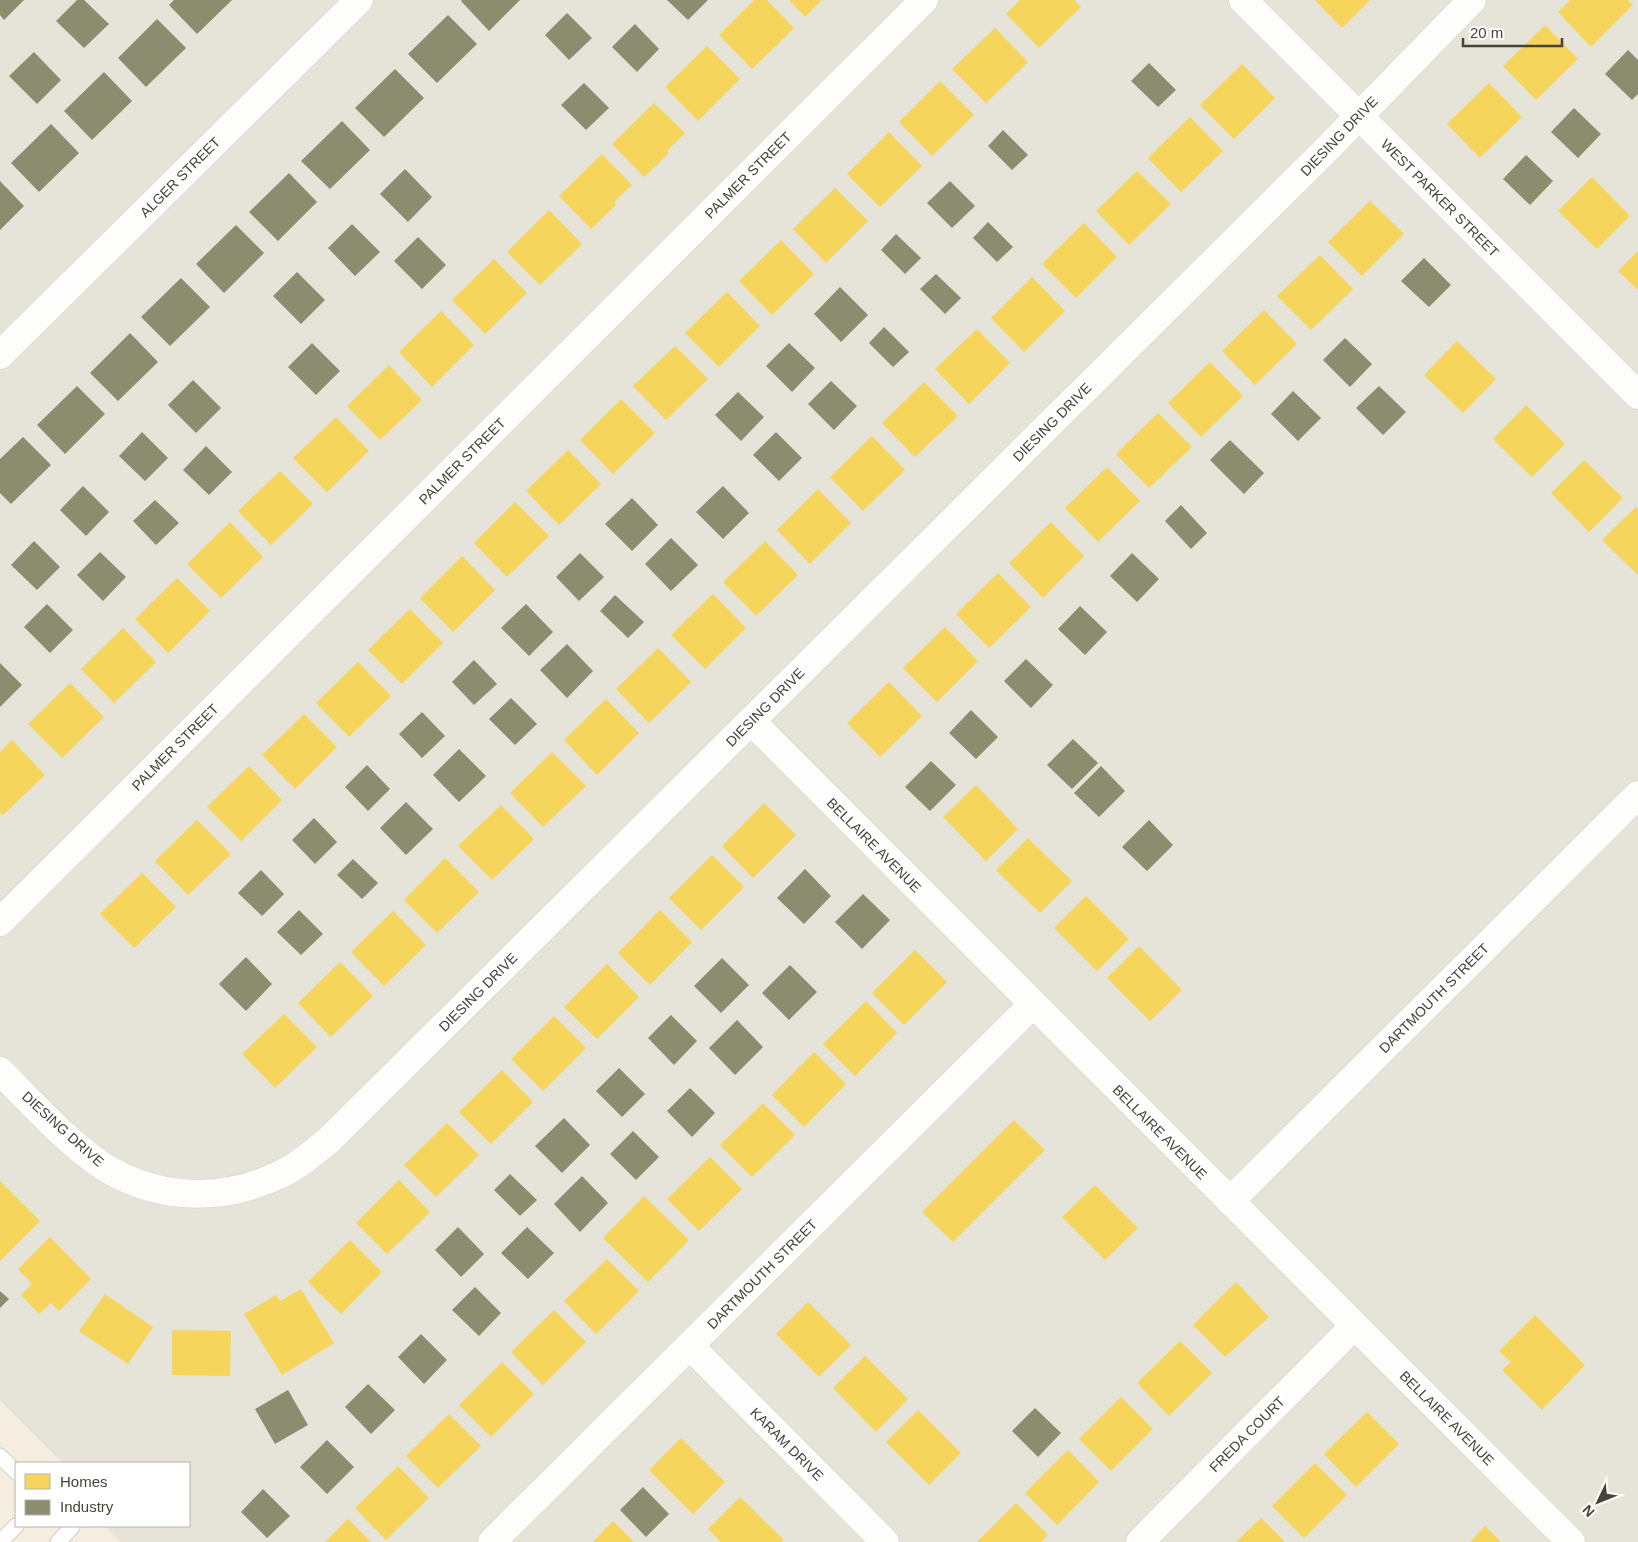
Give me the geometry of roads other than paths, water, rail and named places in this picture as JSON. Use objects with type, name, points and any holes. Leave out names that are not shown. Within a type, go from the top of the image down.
[{"type":"street","name":"ALGER STREET","points":[[0,355],[359,0]]},
{"type":"street","name":"PALMER STREET","points":[[0,922],[924,0]]},
{"type":"street","name":"WEST PARKER STREET","points":[[1243,0],[1638,395]]},
{"type":"street","name":"DIESING DRIVE","points":[[0,1071],[82,1149],[110,1170],[158,1189],[190,1194],[226,1193],[283,1173],[329,1140],[1359,116],[1472,0]]},
{"type":"street","name":"BELLAIRE AVENUE","points":[[751,721],[1032,1005],[1571,1542]]},
{"type":"street","name":"DARTMOUTH STREET","points":[[1230,1201],[1638,795]]},
{"type":"street","name":"DARTMOUTH STREET","points":[[492,1542],[1032,1005]]},
{"type":"street","name":"FREDA COURT","points":[[1140,1542],[1354,1326]]},
{"type":"street","name":"KARAM DRIVE","points":[[690,1346],[885,1542]]},
{"type":"lane","points":[[0,1456],[15,1471]]},
{"type":"lane","points":[[0,1542],[15,1527]]},
{"type":"lane","points":[[58,1542],[72,1527]]}]
